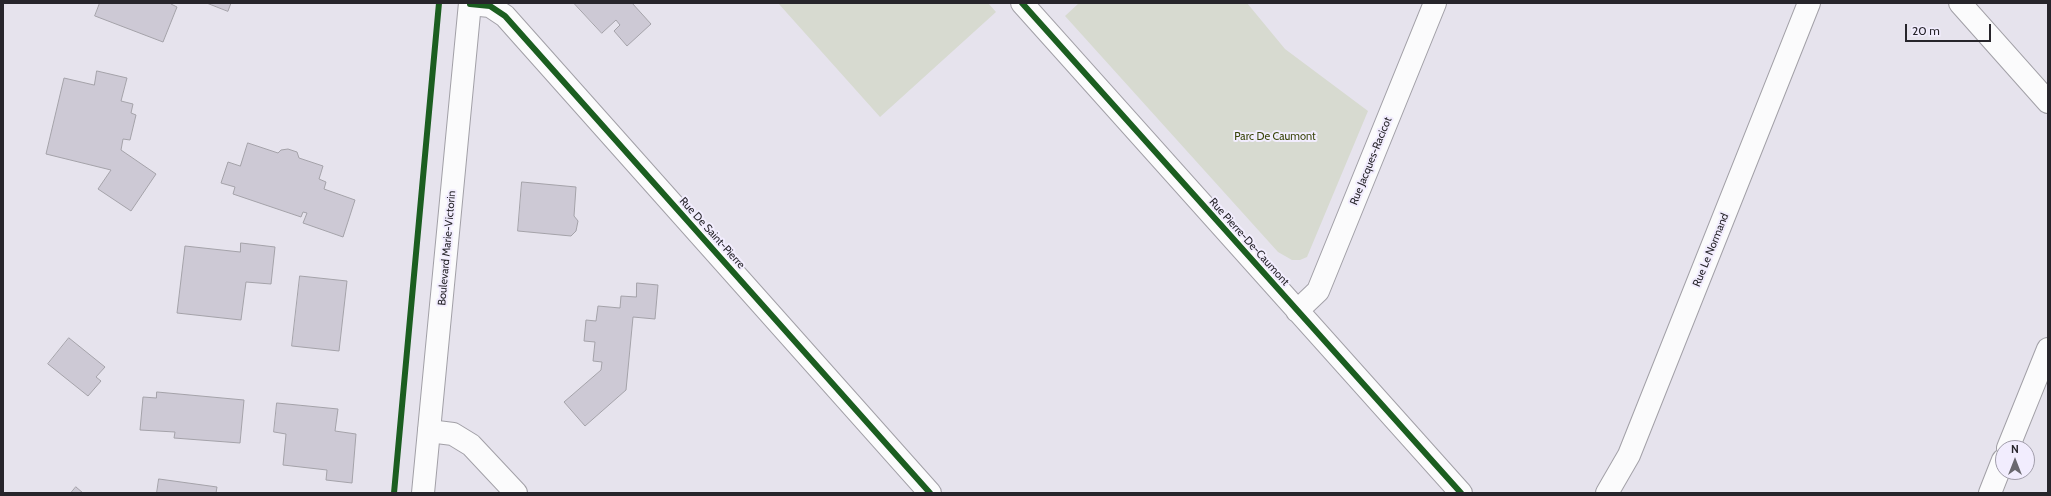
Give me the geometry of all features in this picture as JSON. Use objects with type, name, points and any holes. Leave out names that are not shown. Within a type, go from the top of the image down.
[{"type":"street","name":"Boulevard Marie-Victorin","points":[[423,493],[470,3]]},
{"type":"street","name":"Rue De Saint-Pierre","points":[[470,3],[490,6],[510,21],[930,493]]},
{"type":"street","name":"Rue Pierre-De-Caumont","points":[[1022,3],[1462,493]]},
{"type":"street","name":"Rue Jacques-Racicot","points":[[1297,311],[1318,291],[1435,3]]},
{"type":"street","name":"Rue Le Normand","points":[[1607,493],[1629,455],[1809,3]]},
{"type":"street","points":[[1960,3],[2048,102]]},
{"type":"street","points":[[2011,440],[2048,349]]},
{"type":"street","points":[[429,431],[453,434],[472,445],[516,493]]},
{"type":"street","points":[[1990,493],[1995,480]]},
{"type":"green space","points":[[778,3],[988,3],[996,12],[880,117]]},
{"type":"green space","name":"Parc De Caumont","points":[[1079,3],[1247,3],[1285,49],[1368,111],[1307,257],[1300,260],[1292,260],[1278,252],[1065,16]]},
{"type":"building","points":[[100,3],[171,3],[177,7],[163,42],[95,16]]},
{"type":"building","points":[[207,3],[231,3],[228,11]]},
{"type":"building","points":[[574,3],[632,3],[651,24],[627,46],[614,31],[620,25],[616,20],[602,33]]},
{"type":"building","points":[[97,71],[127,78],[121,101],[133,104],[131,113],[136,115],[130,140],[123,139],[121,150],[156,174],[131,211],[98,189],[111,170],[46,154],[64,78],[94,85]]},
{"type":"building","points":[[248,143],[278,153],[281,150],[288,149],[297,152],[299,158],[323,166],[319,179],[326,182],[324,189],[355,200],[343,237],[303,223],[307,213],[303,212],[301,217],[233,194],[235,187],[221,183],[228,162],[240,166]]},
{"type":"building","points":[[522,182],[576,187],[574,216],[578,221],[576,231],[571,236],[518,231]]},
{"type":"building","points":[[241,243],[275,247],[271,284],[246,282],[241,320],[177,313],[185,246],[240,252]]},
{"type":"building","points":[[300,276],[347,281],[339,351],[292,346]]},
{"type":"building","points":[[637,283],[658,285],[655,319],[633,317],[626,390],[585,426],[564,402],[601,370],[602,362],[593,361],[595,342],[584,341],[586,320],[596,321],[598,306],[620,308],[621,296],[636,297]]},
{"type":"building","points":[[69,338],[105,367],[96,377],[101,381],[88,396],[48,364]]},
{"type":"building","points":[[157,392],[244,400],[240,443],[174,438],[175,432],[140,430],[143,397],[156,398]]},
{"type":"building","points":[[277,403],[338,409],[335,431],[356,434],[352,483],[326,480],[327,470],[283,465],[286,434],[274,432]]},
{"type":"building","points":[[159,479],[217,487],[216,493],[157,493]]},
{"type":"building","points":[[76,487],[83,493],[71,493]]},
{"type":"cycle path","points":[[394,493],[439,3]]},
{"type":"cycle path","points":[[1022,3],[1461,493]]},
{"type":"cycle path","points":[[470,4],[490,6],[505,16],[930,493]]}]
